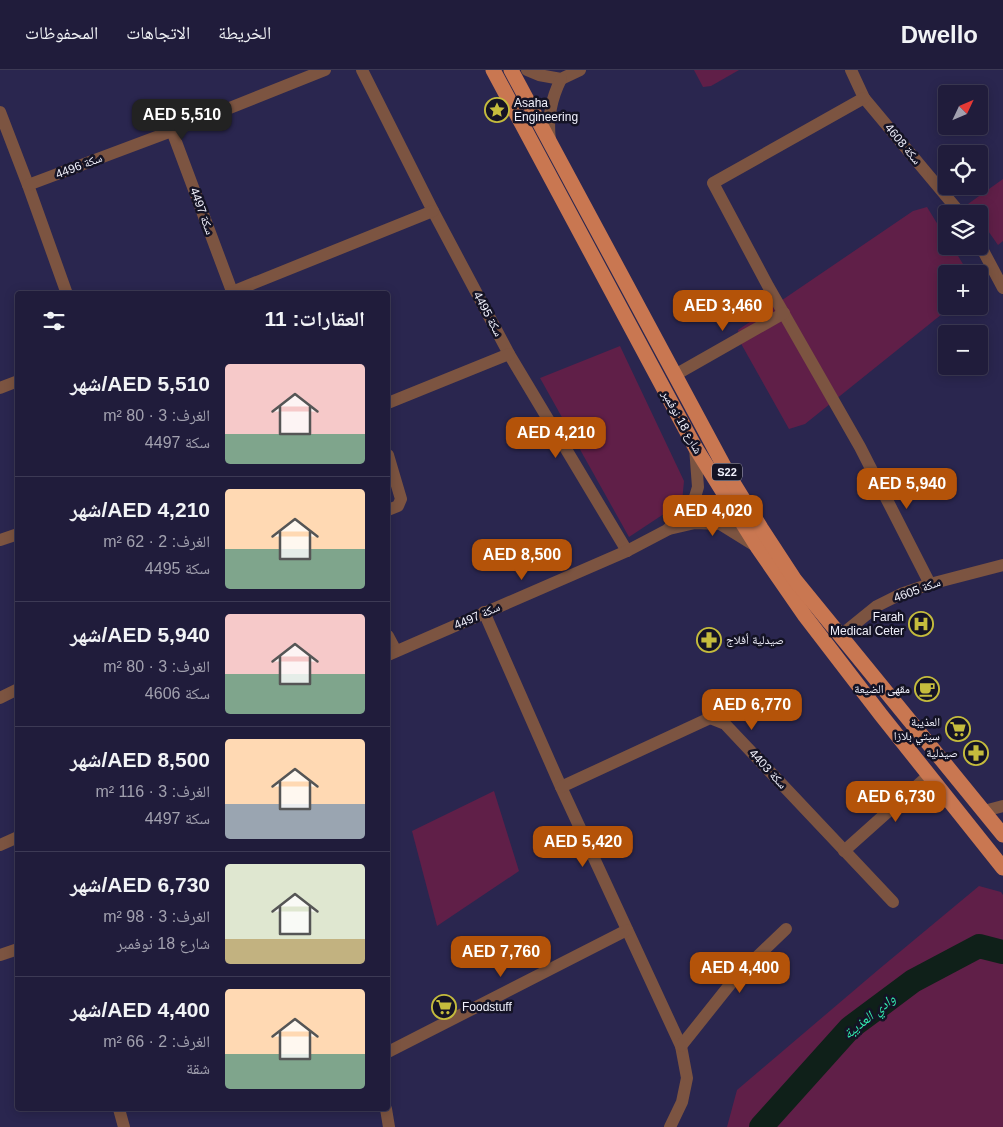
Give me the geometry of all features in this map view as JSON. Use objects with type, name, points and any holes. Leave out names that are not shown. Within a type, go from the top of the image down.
[{"type":"main road","name":"شارع 18 نوفمبر","points":[[493,70],[695,447],[758,548],[881,716],[1003,868]]},
{"type":"main road","name":"شارع 18 نوفمبر","points":[[511,70],[732,481],[761,528],[796,580],[840,636],[1003,835]]},
{"type":"street","name":"سكة 4496","points":[[28,185],[172,131],[325,70]]},
{"type":"street","name":"سكة 4495","points":[[362,70],[433,211],[509,354],[627,551]]},
{"type":"street","points":[[527,70],[545,77],[561,79],[580,70]]},
{"type":"street","name":"سكة 4608","points":[[851,70],[864,98],[953,205]]},
{"type":"street","points":[[550,144],[550,111],[552,100],[561,79]]},
{"type":"street","points":[[864,98],[712,182],[860,447],[930,584]]},
{"type":"street","points":[[0,112],[66,291]]},
{"type":"street","name":"سكة 4497","points":[[172,131],[231,291]]},
{"type":"street","name":"سكة 4497","points":[[237,291],[433,211]]},
{"type":"street","points":[[985,255],[1003,288]]},
{"type":"street","points":[[675,375],[784,313]]},
{"type":"street","points":[[390,402],[509,354]]},
{"type":"street","points":[[0,388],[15,381]]},
{"type":"street","name":"سكة 4497","points":[[392,653],[627,551],[666,530],[692,507],[698,487],[695,447]]},
{"type":"street","points":[[390,461],[401,499],[398,506],[390,509]]},
{"type":"street","name":"سكة 4497","points":[[666,530],[695,523],[720,524],[758,548]]},
{"type":"street","points":[[0,540],[15,535]]},
{"type":"street","name":"سكة 4605","points":[[840,636],[877,606],[901,594],[930,584],[1003,565]]},
{"type":"street","points":[[484,612],[561,787],[681,1046],[687,1078],[682,1102],[670,1127]]},
{"type":"street","points":[[0,698],[15,691]]},
{"type":"street","name":"سكة 4403","points":[[561,787],[710,718],[725,724],[893,902]]},
{"type":"street","points":[[844,851],[929,775]]},
{"type":"street","points":[[984,812],[1003,806]]},
{"type":"street","points":[[0,845],[15,838]]},
{"type":"street","points":[[681,1046],[736,977],[786,929]]},
{"type":"street","points":[[390,1051],[627,930]]},
{"type":"street","points":[[0,955],[15,950]]},
{"type":"street","points":[[120,1111],[124,1127]]},
{"type":"street","points":[[386,1111],[389,1127]]},
{"type":"shaded area","points":[[694,70],[739,70],[711,86],[703,87]]},
{"type":"shaded area","points":[[1003,179],[1003,241],[998,245],[988,231],[988,205],[968,204],[981,195],[988,195],[988,190]]},
{"type":"shaded area","points":[[927,207],[938,225],[938,255],[957,255],[964,265],[938,265],[938,315],[941,315],[805,424],[789,429],[739,340],[738,330],[913,211]]},
{"type":"shaded area","points":[[620,346],[684,481],[682,502],[629,537],[540,378]]},
{"type":"shaded area","points":[[494,791],[519,871],[437,926],[412,831]]},
{"type":"shaded area","points":[[979,886],[1001,892],[1003,895],[1003,1127],[727,1127],[737,1090]]},
{"type":"waterway","name":"وادي العذيبة","points":[[761,1127],[850,1028],[913,981],[979,946],[1003,952]]},
{"type":"place","name":"Asaha Engineering","points":[[497,110]]},
{"type":"place","name":"Farah Medical Ceter","points":[[921,624]]},
{"type":"place","name":"صيدلية أفلاج","points":[[709,640]]},
{"type":"place","name":"مقهى الضيعة","points":[[927,689]]},
{"type":"place","name":"العذيبة سيتي بلازا","points":[[958,729]]},
{"type":"place","name":"صيدلية","points":[[976,753]]},
{"type":"place","name":"Foodstuff","points":[[444,1007]]}]
